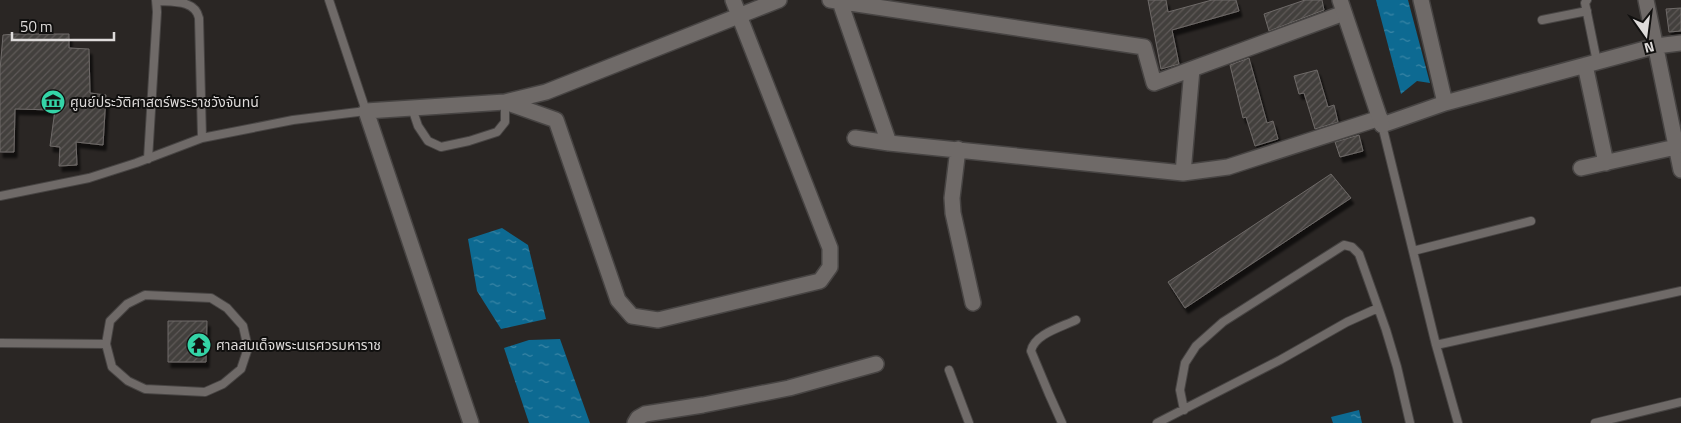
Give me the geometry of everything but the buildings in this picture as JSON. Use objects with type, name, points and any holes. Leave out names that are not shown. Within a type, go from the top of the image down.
[{"type":"street","points":[[505,102],[556,120],[618,300],[632,316],[658,320],[820,281],[830,267],[830,248],[733,0]]},
{"type":"street","points":[[471,423],[366,111],[505,102],[546,92],[779,0]]},
{"type":"street","points":[[1421,0],[1445,102]]},
{"type":"street","points":[[1646,0],[1656,46],[1674,103],[1676,147],[1681,170]]},
{"type":"street","points":[[889,142],[835,1],[1144,47],[1154,83],[1342,7],[1381,122]]},
{"type":"street","points":[[855,138],[1183,172],[1228,167],[1445,102],[1656,46],[1681,43]]},
{"type":"street","points":[[1591,64],[1606,163]]},
{"type":"street","points":[[1183,172],[1192,69]]},
{"type":"street","points":[[1581,168],[1676,147]]},
{"type":"street","points":[[958,149],[952,198],[953,213],[973,302]]},
{"type":"street","points":[[635,423],[638,418],[645,414],[789,388],[876,364]]},
{"type":"lane","points":[[0,196],[89,178],[148,159],[202,138],[293,120],[366,111],[329,0]]},
{"type":"lane","points":[[1587,0],[1585,3],[1591,64]]},
{"type":"lane","points":[[148,159],[156,1],[191,4],[198,10],[202,138]]},
{"type":"lane","points":[[1542,20],[1587,11]]},
{"type":"lane","points":[[412,108],[418,126],[428,141],[442,147],[497,132],[504,122],[505,102]]},
{"type":"lane","points":[[1381,122],[1436,345],[1458,423]]},
{"type":"lane","points":[[1413,250],[1531,221]]},
{"type":"lane","points":[[1184,410],[1180,390],[1185,363],[1196,346],[1223,322],[1336,248],[1344,245],[1352,246],[1359,254],[1397,367],[1410,423]]},
{"type":"lane","points":[[1436,345],[1681,291]]},
{"type":"lane","points":[[145,295],[211,298],[227,308],[243,326],[248,348],[241,369],[222,384],[205,392],[145,389],[128,381],[112,367],[106,344],[110,321],[127,304],[145,295]]},
{"type":"lane","points":[[1157,423],[1280,360],[1347,322],[1378,308]]},
{"type":"lane","points":[[1062,423],[1031,351],[1032,344],[1041,337],[1076,320]]},
{"type":"lane","points":[[0,343],[106,344]]},
{"type":"lane","points":[[949,370],[969,423]]},
{"type":"lane","points":[[1596,423],[1681,402]]},
{"type":"water","points":[[1376,0],[1408,0],[1430,83],[1417,81],[1401,94]]},
{"type":"water","points":[[502,228],[528,245],[546,319],[501,329],[477,291],[468,239]]},
{"type":"water","points":[[560,339],[590,423],[529,423],[504,348],[529,340]]},
{"type":"water","points":[[1359,410],[1362,423],[1333,423],[1331,417]]},
{"type":"place","name":"ศูนย์ประวัติศาสตร์พระราชวังจันทน์","points":[[53,102]]},
{"type":"place","name":"ศาลสมเด็จพระนเรศวรมหาราช","points":[[199,345]]}]
